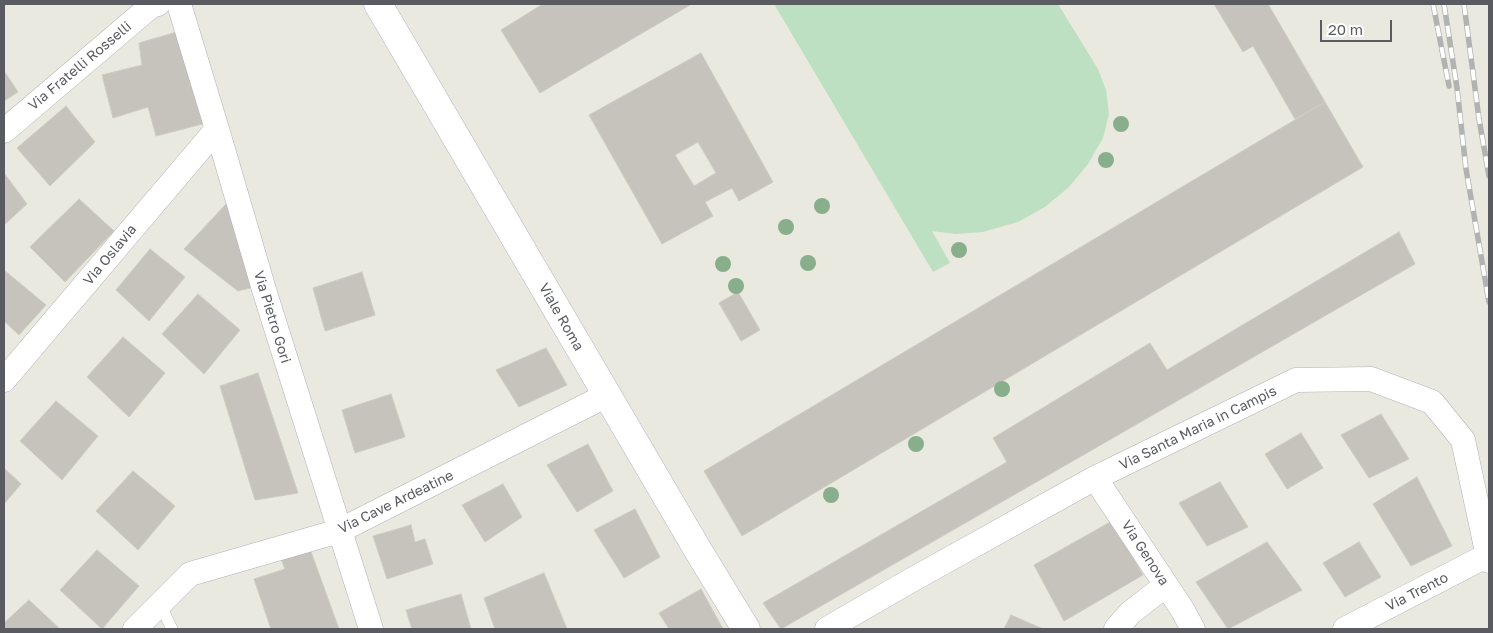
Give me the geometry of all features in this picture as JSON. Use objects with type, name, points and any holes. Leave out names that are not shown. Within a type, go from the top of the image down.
[{"type":"main road","name":"Viale Roma","points":[[378,4],[746,629]]},
{"type":"street","name":"Via Fratelli Rosselli","points":[[4,131],[151,6],[158,4]]},
{"type":"street","name":"Via Pietro Gori","points":[[179,4],[264,293],[371,629]]},
{"type":"street","name":"Via Oslavia","points":[[4,380],[217,129]]},
{"type":"street","name":"Via Santa Maria in Campis","points":[[827,629],[1095,478],[1296,380],[1371,379],[1432,402],[1463,440],[1489,558]]},
{"type":"street","name":"Via Cave Ardeatine","points":[[136,629],[190,574],[339,531],[607,395]]},
{"type":"street","name":"Via Genova","points":[[1095,478],[1193,629]]},
{"type":"street","name":"Via Trento","points":[[1345,629],[1489,558]]},
{"type":"street","points":[[1116,629],[1130,613],[1166,585]]},
{"type":"lane","points":[[160,604],[172,629]]},
{"type":"green space","points":[[774,4],[1058,4],[1098,69],[1106,90],[1109,114],[1103,138],[1088,164],[1069,187],[1045,207],[1018,222],[983,232],[955,234],[932,231],[950,263],[933,272]]},
{"type":"building","points":[[543,4],[690,5],[540,93],[501,30]]},
{"type":"building","points":[[1214,4],[1268,4],[1325,102],[1295,119],[1253,46],[1243,52]]},
{"type":"building","points":[[180,31],[210,122],[156,136],[148,107],[113,118],[102,75],[142,65],[139,43]]},
{"type":"building","points":[[701,53],[773,182],[739,201],[732,188],[705,202],[713,216],[662,244],[589,115]],"holes":[[[698,142],[716,173],[694,186],[675,155]]]},
{"type":"building","points":[[4,71],[18,92],[4,101]]},
{"type":"building","points":[[1325,102],[1363,167],[742,536],[704,471]]},
{"type":"building","points":[[66,106],[95,142],[50,186],[17,148]]},
{"type":"building","points":[[4,173],[27,204],[4,225]]},
{"type":"building","points":[[79,199],[114,231],[65,282],[30,247]]},
{"type":"building","points":[[227,203],[254,287],[238,291],[184,249]]},
{"type":"building","points":[[1399,232],[1415,264],[781,629],[763,603],[1007,462],[993,438],[1150,343],[1167,370]]},
{"type":"building","points":[[150,249],[185,277],[149,321],[116,290]]},
{"type":"building","points":[[4,270],[46,305],[19,335],[4,321]]},
{"type":"building","points":[[362,272],[375,315],[325,331],[313,288]]},
{"type":"building","points":[[738,292],[760,330],[741,341],[719,303]]},
{"type":"building","points":[[198,294],[240,330],[204,374],[162,334]]},
{"type":"building","points":[[123,337],[165,373],[129,417],[87,377]]},
{"type":"building","points":[[546,348],[567,385],[519,407],[496,370]]},
{"type":"building","points":[[258,373],[298,493],[255,500],[220,386]]},
{"type":"building","points":[[391,394],[405,437],[355,453],[342,410]]},
{"type":"building","points":[[56,401],[98,436],[62,480],[20,441]]},
{"type":"building","points":[[1381,414],[1409,459],[1369,478],[1341,435]]},
{"type":"building","points":[[1301,433],[1323,468],[1287,489],[1265,454]]},
{"type":"building","points":[[588,444],[613,491],[577,512],[547,465]]},
{"type":"building","points":[[4,468],[21,484],[4,504]]},
{"type":"building","points":[[133,471],[175,506],[138,550],[96,511]]},
{"type":"building","points":[[1417,477],[1452,546],[1411,566],[1373,504]]},
{"type":"building","points":[[1220,482],[1248,527],[1207,546],[1179,503]]},
{"type":"building","points":[[503,484],[522,517],[485,542],[462,505]]},
{"type":"building","points":[[635,509],[660,557],[624,578],[594,530]]},
{"type":"building","points":[[1112,521],[1143,575],[1064,621],[1034,565]]},
{"type":"building","points":[[411,525],[415,542],[425,539],[433,564],[387,579],[373,536]]},
{"type":"building","points":[[1267,542],[1302,590],[1228,629],[1196,582]]},
{"type":"building","points":[[1359,542],[1381,577],[1345,597],[1323,563]]},
{"type":"building","points":[[310,549],[339,629],[271,629],[254,579],[285,569],[280,557]]},
{"type":"building","points":[[97,550],[139,586],[102,629],[60,590]]},
{"type":"building","points":[[544,573],[567,629],[495,629],[484,598]]},
{"type":"building","points":[[701,589],[723,629],[669,629],[659,613]]},
{"type":"building","points":[[461,594],[471,629],[412,629],[406,610]]},
{"type":"building","points":[[29,600],[60,629],[4,629],[4,623]]},
{"type":"building","points":[[1011,615],[1043,629],[1004,629]]},
{"type":"railway","points":[[1433,4],[1449,86]]},
{"type":"railway","points":[[1444,4],[1457,88],[1466,169],[1489,302]]},
{"type":"railway","points":[[1464,4],[1479,119],[1489,176]]}]
